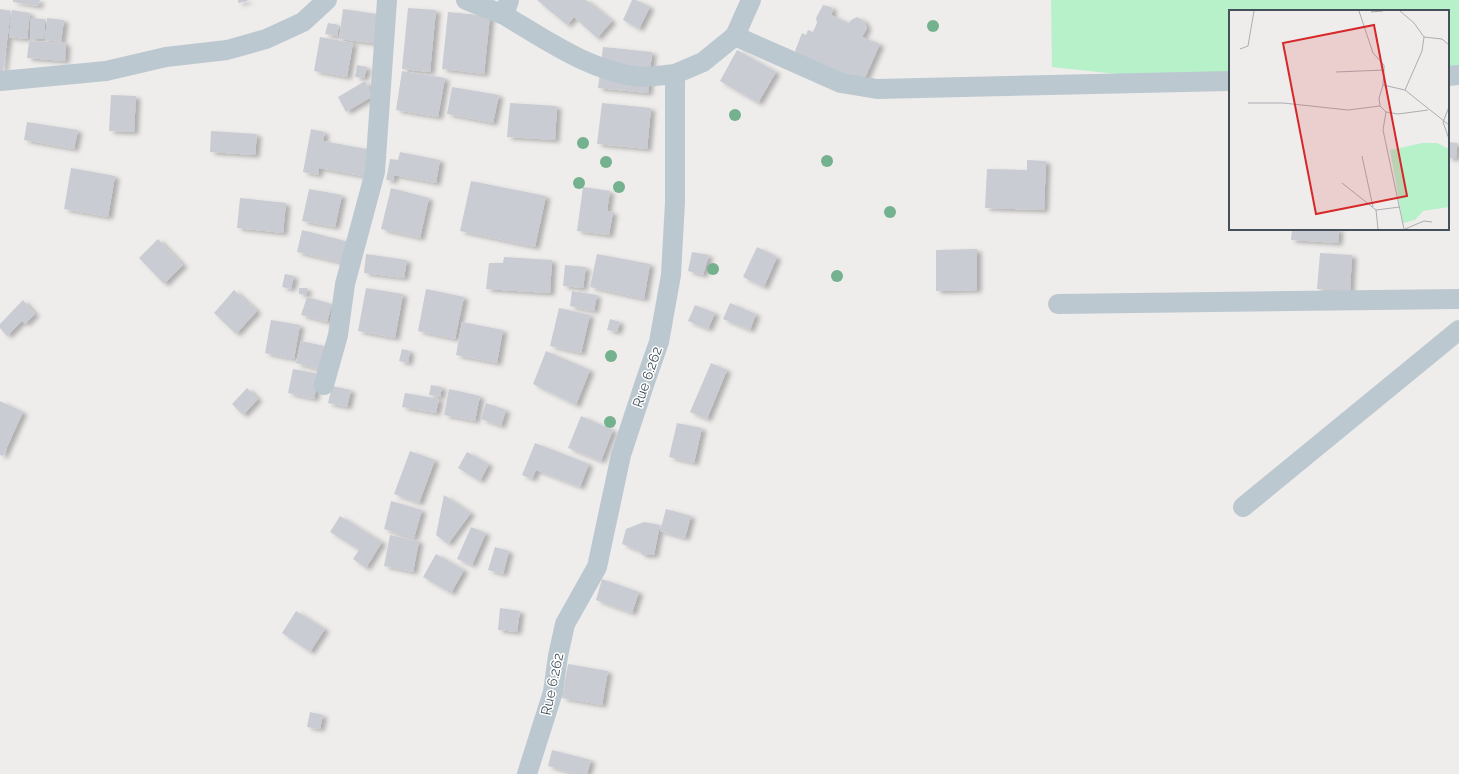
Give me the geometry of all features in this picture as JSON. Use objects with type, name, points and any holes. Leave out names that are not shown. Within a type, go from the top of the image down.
[{"type":"street","points":[[0,81],[106,71],[166,57],[227,50],[266,40],[303,22],[327,0]]},
{"type":"street","points":[[324,385],[338,335],[345,284],[375,172],[387,0]]},
{"type":"street","points":[[466,0],[507,8],[570,55],[605,69],[642,77],[675,74],[703,62],[735,36],[751,0]]},
{"type":"street","points":[[735,36],[841,83],[877,89],[1229,81]]},
{"type":"street","name":"Rue 6.262","points":[[527,774],[553,692],[558,656],[565,624],[597,567],[621,454],[659,342],[671,275],[675,202],[675,74]]},
{"type":"street","points":[[1449,76],[1459,75]]},
{"type":"street","points":[[1058,304],[1459,300]]},
{"type":"street","points":[[1243,507],[1459,330]]},
{"type":"green space","points":[[1051,0],[1459,0],[1459,69],[1449,69],[1449,10],[1229,10],[1229,74],[1172,80],[1052,67]]},
{"type":"building","points":[[13,0],[40,0],[38,6],[13,2]]},
{"type":"building","points":[[238,0],[247,0],[248,1],[238,3]]},
{"type":"building","points":[[537,0],[586,0],[612,21],[597,38],[574,17],[567,25]]},
{"type":"building","points":[[632,0],[636,0],[650,7],[639,29],[623,20]]},
{"type":"building","points":[[823,5],[831,7],[833,10],[831,15],[849,23],[857,17],[864,21],[867,28],[862,37],[880,44],[865,78],[859,80],[797,54],[795,51],[802,33],[806,35],[808,30],[813,32],[817,23],[816,18]]},
{"type":"building","points":[[408,8],[436,10],[430,72],[402,69]]},
{"type":"building","points":[[0,9],[11,11],[3,71],[0,71]]},
{"type":"building","points":[[343,9],[384,15],[381,44],[339,39]]},
{"type":"building","points":[[12,10],[30,13],[27,39],[9,37]]},
{"type":"building","points":[[448,12],[490,16],[484,74],[442,69]]},
{"type":"building","points":[[31,18],[45,19],[44,39],[30,39]]},
{"type":"building","points":[[47,18],[64,20],[61,42],[45,40]]},
{"type":"building","points":[[328,23],[339,25],[337,36],[325,34]]},
{"type":"building","points":[[320,37],[353,43],[347,77],[314,71]]},
{"type":"building","points":[[29,41],[66,43],[65,61],[27,58]]},
{"type":"building","points":[[603,47],[652,52],[648,93],[598,88]]},
{"type":"building","points":[[737,50],[776,72],[758,103],[720,81]]},
{"type":"building","points":[[357,65],[367,67],[364,78],[355,77]]},
{"type":"building","points":[[402,71],[445,78],[438,117],[396,110]]},
{"type":"building","points":[[365,81],[373,96],[346,112],[338,97]]},
{"type":"building","points":[[452,87],[499,95],[493,123],[447,114]]},
{"type":"building","points":[[111,95],[136,96],[134,132],[109,131]]},
{"type":"building","points":[[510,103],[557,106],[555,140],[507,137]]},
{"type":"building","points":[[602,103],[651,108],[647,149],[597,144]]},
{"type":"building","points":[[27,122],[78,130],[74,149],[24,140]]},
{"type":"building","points":[[311,129],[325,132],[323,141],[372,150],[368,177],[319,168],[318,175],[303,172]]},
{"type":"building","points":[[211,131],[257,134],[255,155],[210,152]]},
{"type":"building","points":[[1449,142],[1457,143],[1456,158],[1449,158]]},
{"type":"building","points":[[400,152],[440,160],[436,183],[394,175],[393,181],[386,180],[390,159],[398,160]]},
{"type":"building","points":[[1027,160],[1046,161],[1044,210],[985,208],[987,169],[1027,170]]},
{"type":"building","points":[[71,168],[115,176],[108,217],[64,209]]},
{"type":"building","points":[[471,181],[546,196],[535,247],[460,231]]},
{"type":"building","points":[[583,187],[610,191],[607,211],[613,212],[609,235],[577,231]]},
{"type":"building","points":[[391,188],[429,198],[420,238],[381,229]]},
{"type":"building","points":[[309,189],[342,195],[335,227],[302,221]]},
{"type":"building","points":[[240,198],[286,203],[283,233],[237,228]]},
{"type":"building","points":[[302,230],[353,243],[348,264],[297,252]]},
{"type":"building","points":[[1292,230],[1339,230],[1338,243],[1291,240]]},
{"type":"building","points":[[158,239],[183,265],[164,284],[139,258]]},
{"type":"building","points":[[757,247],[777,257],[764,287],[743,277]]},
{"type":"building","points":[[977,249],[977,290],[936,291],[936,250]]},
{"type":"building","points":[[692,252],[709,255],[703,275],[688,271]]},
{"type":"building","points":[[1320,253],[1352,255],[1350,291],[1317,289]]},
{"type":"building","points":[[366,254],[407,260],[404,278],[364,273]]},
{"type":"building","points":[[597,254],[650,264],[644,299],[590,287]]},
{"type":"building","points":[[504,257],[552,260],[550,293],[486,289],[489,263],[503,263]]},
{"type":"building","points":[[565,265],[586,267],[583,288],[563,286]]},
{"type":"building","points":[[285,274],[294,276],[291,289],[282,287]]},
{"type":"building","points":[[299,288],[307,288],[307,295],[299,294]]},
{"type":"building","points":[[366,288],[403,294],[395,338],[358,331]]},
{"type":"building","points":[[426,289],[464,297],[455,339],[418,331]]},
{"type":"building","points":[[234,290],[257,311],[236,334],[214,313]]},
{"type":"building","points":[[572,291],[597,295],[594,311],[570,306]]},
{"type":"building","points":[[307,297],[332,304],[327,322],[301,315]]},
{"type":"building","points":[[23,300],[35,314],[25,324],[22,321],[7,336],[0,328],[0,324]]},
{"type":"building","points":[[730,303],[756,314],[750,330],[723,319]]},
{"type":"building","points":[[695,305],[715,313],[708,329],[688,321]]},
{"type":"building","points":[[559,308],[590,315],[581,353],[550,346]]},
{"type":"building","points":[[610,319],[620,322],[617,332],[607,330]]},
{"type":"building","points":[[271,320],[300,325],[294,359],[265,353]]},
{"type":"building","points":[[462,322],[503,330],[497,363],[456,355]]},
{"type":"building","points":[[301,341],[324,346],[318,369],[296,363]]},
{"type":"building","points":[[402,349],[410,351],[408,363],[399,361]]},
{"type":"building","points":[[546,351],[590,370],[576,405],[533,384]]},
{"type":"building","points":[[711,363],[727,370],[707,419],[690,412]]},
{"type":"building","points":[[293,369],[319,374],[314,399],[288,393]]},
{"type":"building","points":[[431,385],[442,387],[440,397],[429,395]]},
{"type":"building","points":[[332,386],[351,390],[347,407],[328,403]]},
{"type":"building","points":[[247,388],[258,399],[243,415],[232,404]]},
{"type":"building","points":[[449,389],[480,396],[475,421],[444,415]]},
{"type":"building","points":[[405,393],[439,399],[436,413],[402,407]]},
{"type":"building","points":[[0,401],[23,412],[3,456],[0,455]]},
{"type":"building","points":[[486,403],[506,410],[501,426],[481,419]]},
{"type":"building","points":[[581,416],[613,430],[601,461],[568,448]]},
{"type":"building","points":[[677,423],[702,428],[694,463],[669,457]]},
{"type":"building","points":[[535,443],[589,464],[580,487],[536,470],[532,479],[522,475]]},
{"type":"building","points":[[410,451],[435,460],[419,503],[394,494]]},
{"type":"building","points":[[467,452],[489,464],[480,481],[458,468]]},
{"type":"building","points":[[444,495],[471,513],[448,544],[436,535]]},
{"type":"building","points":[[391,501],[422,510],[414,538],[384,529]]},
{"type":"building","points":[[666,509],[691,516],[685,538],[660,531]]},
{"type":"building","points":[[340,516],[382,542],[366,568],[353,559],[359,550],[330,532]]},
{"type":"building","points":[[644,522],[660,525],[654,555],[642,555],[640,551],[622,544],[626,529]]},
{"type":"building","points":[[471,527],[486,533],[472,565],[457,559]]},
{"type":"building","points":[[390,535],[419,541],[413,572],[384,566]]},
{"type":"building","points":[[495,547],[509,551],[503,574],[488,570]]},
{"type":"building","points":[[436,554],[464,570],[451,593],[423,577]]},
{"type":"building","points":[[602,579],[639,592],[632,613],[596,600]]},
{"type":"building","points":[[500,608],[520,611],[517,632],[498,630]]},
{"type":"building","points":[[296,611],[325,629],[310,652],[282,633]]},
{"type":"building","points":[[568,664],[608,671],[602,705],[562,698]]},
{"type":"building","points":[[310,712],[323,715],[320,729],[307,727]]},
{"type":"building","points":[[552,750],[591,760],[587,774],[577,774],[548,766]]}]
